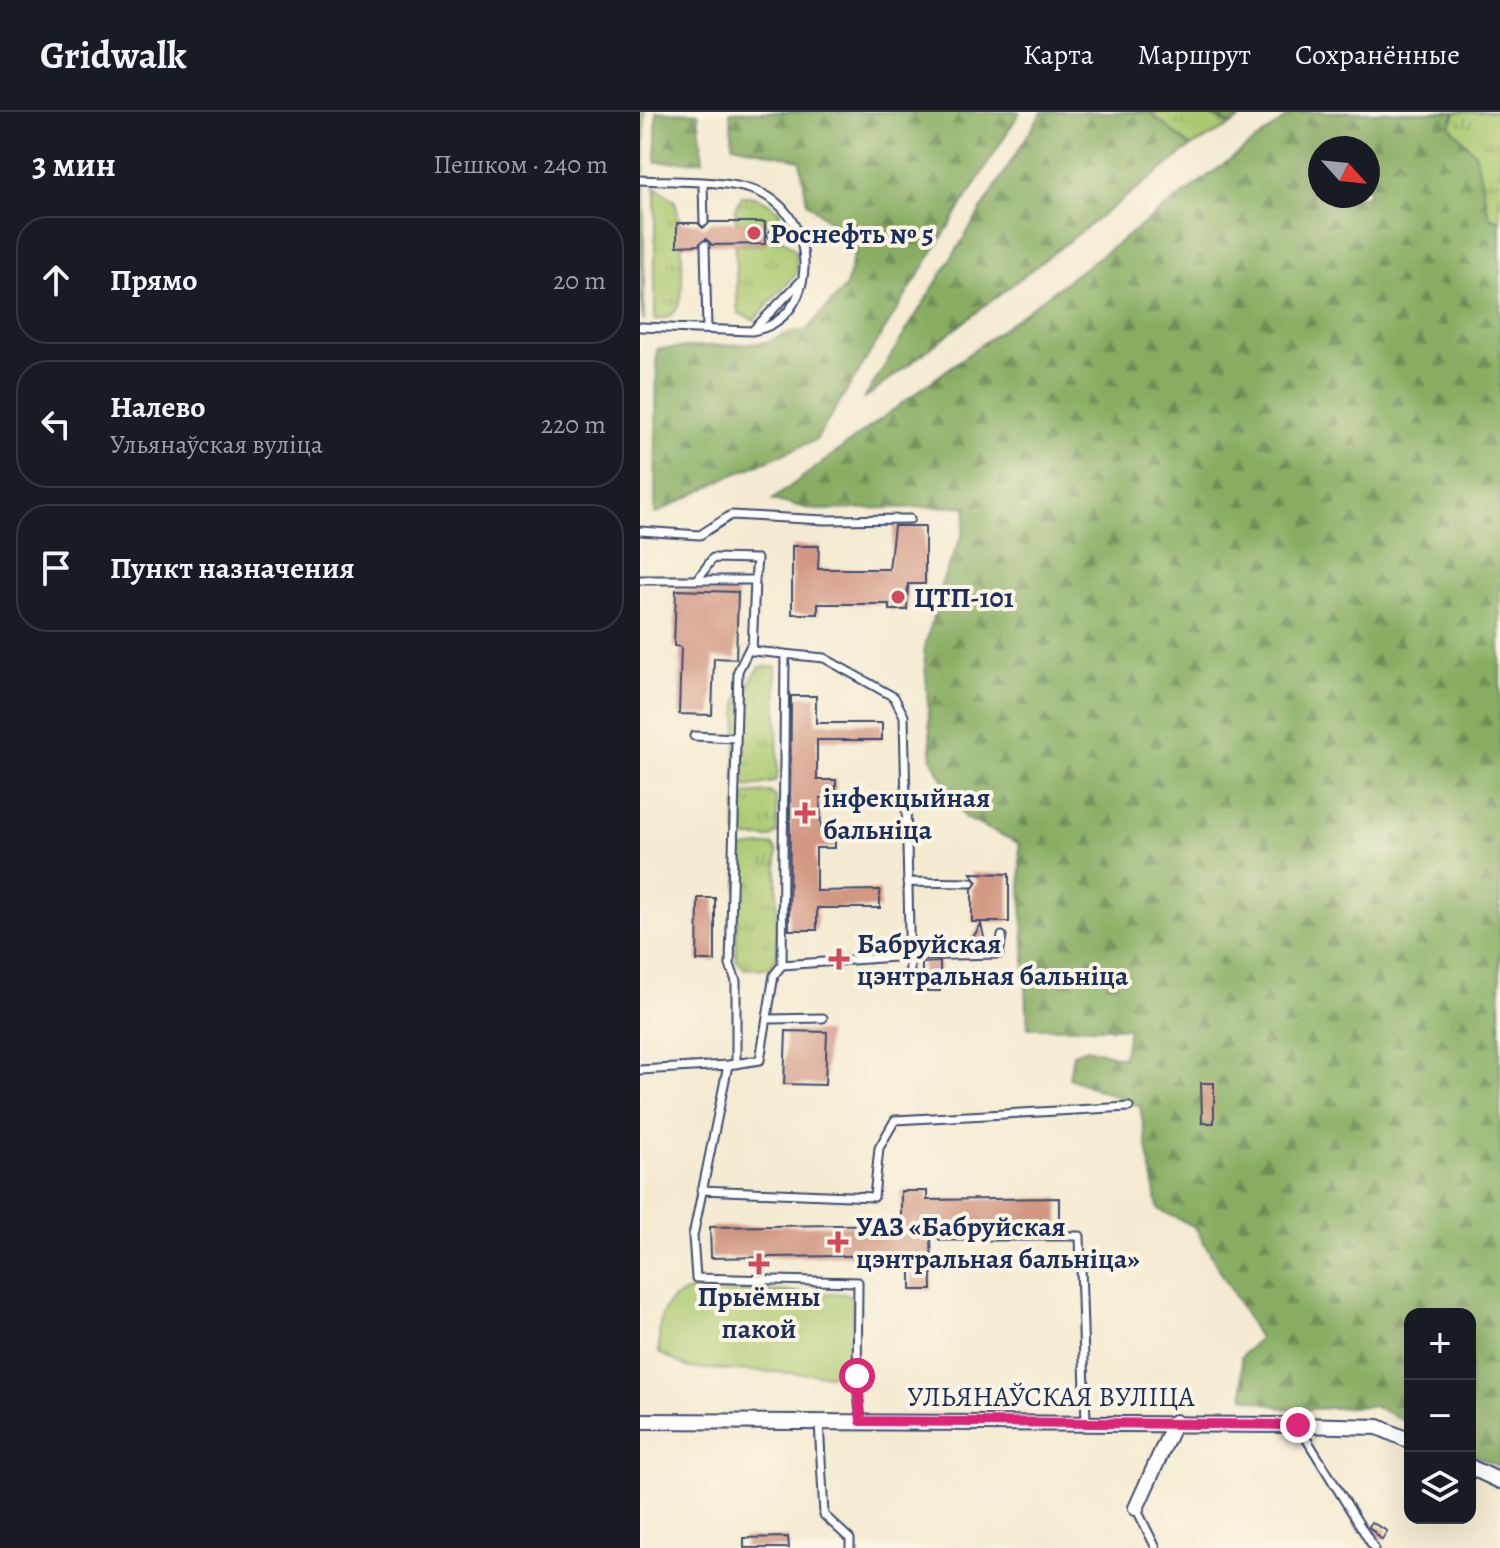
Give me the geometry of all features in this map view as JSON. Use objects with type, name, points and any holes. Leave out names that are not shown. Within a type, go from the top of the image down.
[{"type":"street","name":"УЛЬЯНАЎСКАЯ ВУЛІЦА","points":[[640,1421],[1175,1422],[1378,1427],[1404,1438]]},
{"type":"street","points":[[1136,1508],[1175,1422]]},
{"type":"street","points":[[1476,1470],[1500,1481]]},
{"type":"lane","points":[[640,180],[745,188],[763,194],[787,212],[796,230],[803,279],[799,298],[783,320],[752,331],[640,327]]},
{"type":"lane","points":[[703,185],[704,222]]},
{"type":"lane","points":[[772,235],[796,230]]},
{"type":"lane","points":[[705,245],[707,329]]},
{"type":"lane","points":[[752,331],[803,279]]},
{"type":"lane","points":[[640,531],[700,535],[731,515],[825,520],[910,519]]},
{"type":"lane","points":[[697,580],[713,558],[757,559],[752,651],[824,658],[894,697],[899,706],[904,716],[910,973]]},
{"type":"lane","points":[[640,580],[755,580]]},
{"type":"lane","points":[[752,644],[738,671],[730,965],[736,981],[732,1065],[701,1190],[693,1236],[696,1278],[858,1282],[857,1386],[861,1421]]},
{"type":"lane","points":[[640,1070],[732,1065],[760,1060],[774,975],[782,965],[785,654]]},
{"type":"lane","points":[[694,736],[736,738]]},
{"type":"lane","points":[[907,882],[971,883]]},
{"type":"lane","points":[[782,965],[909,956],[999,954],[1002,936]]},
{"type":"lane","points":[[769,1019],[823,1018]]},
{"type":"lane","points":[[701,1190],[874,1197],[879,1148],[895,1120],[1129,1107]]},
{"type":"lane","points":[[942,1236],[1080,1236],[1086,1422]]},
{"type":"lane","points":[[819,1422],[824,1515],[850,1539],[850,1548]]},
{"type":"lane","points":[[1298,1425],[1374,1548]]},
{"type":"lane","points":[[1136,1508],[1156,1548]]},
{"type":"green space","points":[[640,112],[645,112],[644,172],[640,170]]},
{"type":"green space","points":[[656,112],[698,113],[703,161],[656,162]]},
{"type":"green space","points":[[730,112],[1020,112],[816,440],[726,478],[655,514],[657,349],[761,343],[806,331],[846,286],[856,246],[807,202],[800,160],[733,145]]},
{"type":"green space","points":[[1042,112],[1149,112],[1191,147],[864,399]]},
{"type":"green space","points":[[1149,112],[1202,112],[1231,125],[1191,147]]},
{"type":"green space","points":[[1202,112],[1248,112],[1231,125]]},
{"type":"green space","points":[[1294,112],[1455,112],[1450,126],[1475,153],[1489,217],[1500,221],[1500,1467],[1476,1456],[1476,1308],[1404,1308],[1404,1421],[1374,1406],[1290,1410],[1244,1397],[1241,1357],[1259,1338],[1195,1227],[1158,1209],[1140,1106],[1069,1078],[1073,1054],[1087,1048],[1123,1058],[1129,1028],[1028,1028],[1019,843],[965,818],[932,760],[924,650],[943,579],[963,533],[967,506],[815,510],[772,500]]},
{"type":"green space","points":[[1455,112],[1500,112],[1500,221],[1489,217],[1475,153],[1450,126]]},
{"type":"green space","points":[[644,186],[644,320],[642,320],[640,187]]},
{"type":"green space","points":[[655,187],[674,200],[677,208],[682,267],[678,307],[670,315],[655,320]]},
{"type":"green space","points":[[742,196],[758,198],[776,208],[780,212],[778,224],[736,222],[735,209]]},
{"type":"green space","points":[[782,239],[796,251],[797,273],[754,320],[738,313],[735,245],[764,244],[765,240]]},
{"type":"green space","points":[[776,666],[778,772],[775,782],[748,787],[735,779],[738,698],[760,667]]},
{"type":"green space","points":[[770,792],[776,797],[778,831],[771,838],[743,838],[736,833],[736,804],[743,794]]},
{"type":"green space","points":[[773,845],[777,852],[777,957],[771,968],[745,969],[736,960],[738,858],[743,848]]},
{"type":"green space","points":[[695,1289],[848,1294],[853,1299],[852,1376],[689,1368],[659,1353],[663,1312],[674,1299]]},
{"type":"building","points":[[710,222],[765,222],[765,244],[712,245],[706,239],[698,245],[677,246],[677,223],[698,223],[703,228]]},
{"type":"building","points":[[894,526],[925,526],[925,584],[908,584],[907,610],[889,610],[889,604],[818,604],[818,614],[792,614],[792,546],[819,546],[818,569],[889,569]]},
{"type":"building","points":[[676,590],[738,592],[736,659],[714,658],[712,715],[679,714],[681,647],[674,646]]},
{"type":"building","name":"інфекцыйная бальніца","points":[[791,696],[816,696],[816,723],[882,723],[882,740],[817,740],[817,780],[836,780],[836,797],[820,798],[821,829],[835,829],[835,848],[816,848],[816,891],[880,890],[880,908],[817,908],[817,930],[789,930]]},
{"type":"building","points":[[971,873],[1009,874],[1009,922],[972,922],[972,889],[977,882]]},
{"type":"building","points":[[698,898],[715,898],[715,961],[697,961]]},
{"type":"building","points":[[981,924],[986,946],[976,947],[972,939]]},
{"type":"building","points":[[940,962],[940,991],[922,991],[922,963]]},
{"type":"building","points":[[786,1031],[827,1032],[825,1085],[784,1084]]},
{"type":"building","points":[[1201,1083],[1214,1083],[1214,1123],[1202,1123]]},
{"type":"building","points":[[901,1191],[927,1191],[927,1200],[1059,1198],[1059,1227],[931,1229],[932,1290],[911,1290],[911,1255],[711,1258],[710,1227],[901,1224]]},
{"type":"building","points":[[1371,1522],[1387,1531],[1382,1540],[1369,1527]]},
{"type":"building","points":[[788,1537],[789,1548],[744,1548],[744,1538]]},
{"type":"place","name":"Роснефть № 5","points":[[754,233]]},
{"type":"place","name":"ЦТП-101","points":[[898,597]]},
{"type":"place","name":"інфекцыйная бальніца","points":[[805,813]]},
{"type":"place","name":"Бабруйская цэнтральная бальніца","points":[[839,959]]},
{"type":"place","name":"УАЗ «Бабруйская цэнтральная бальніца»","points":[[838,1242]]},
{"type":"place","name":"Прыёмны пакой","points":[[759,1264]]},
{"type":"route","points":[[857,1376],[861,1421],[1298,1425]]}]
